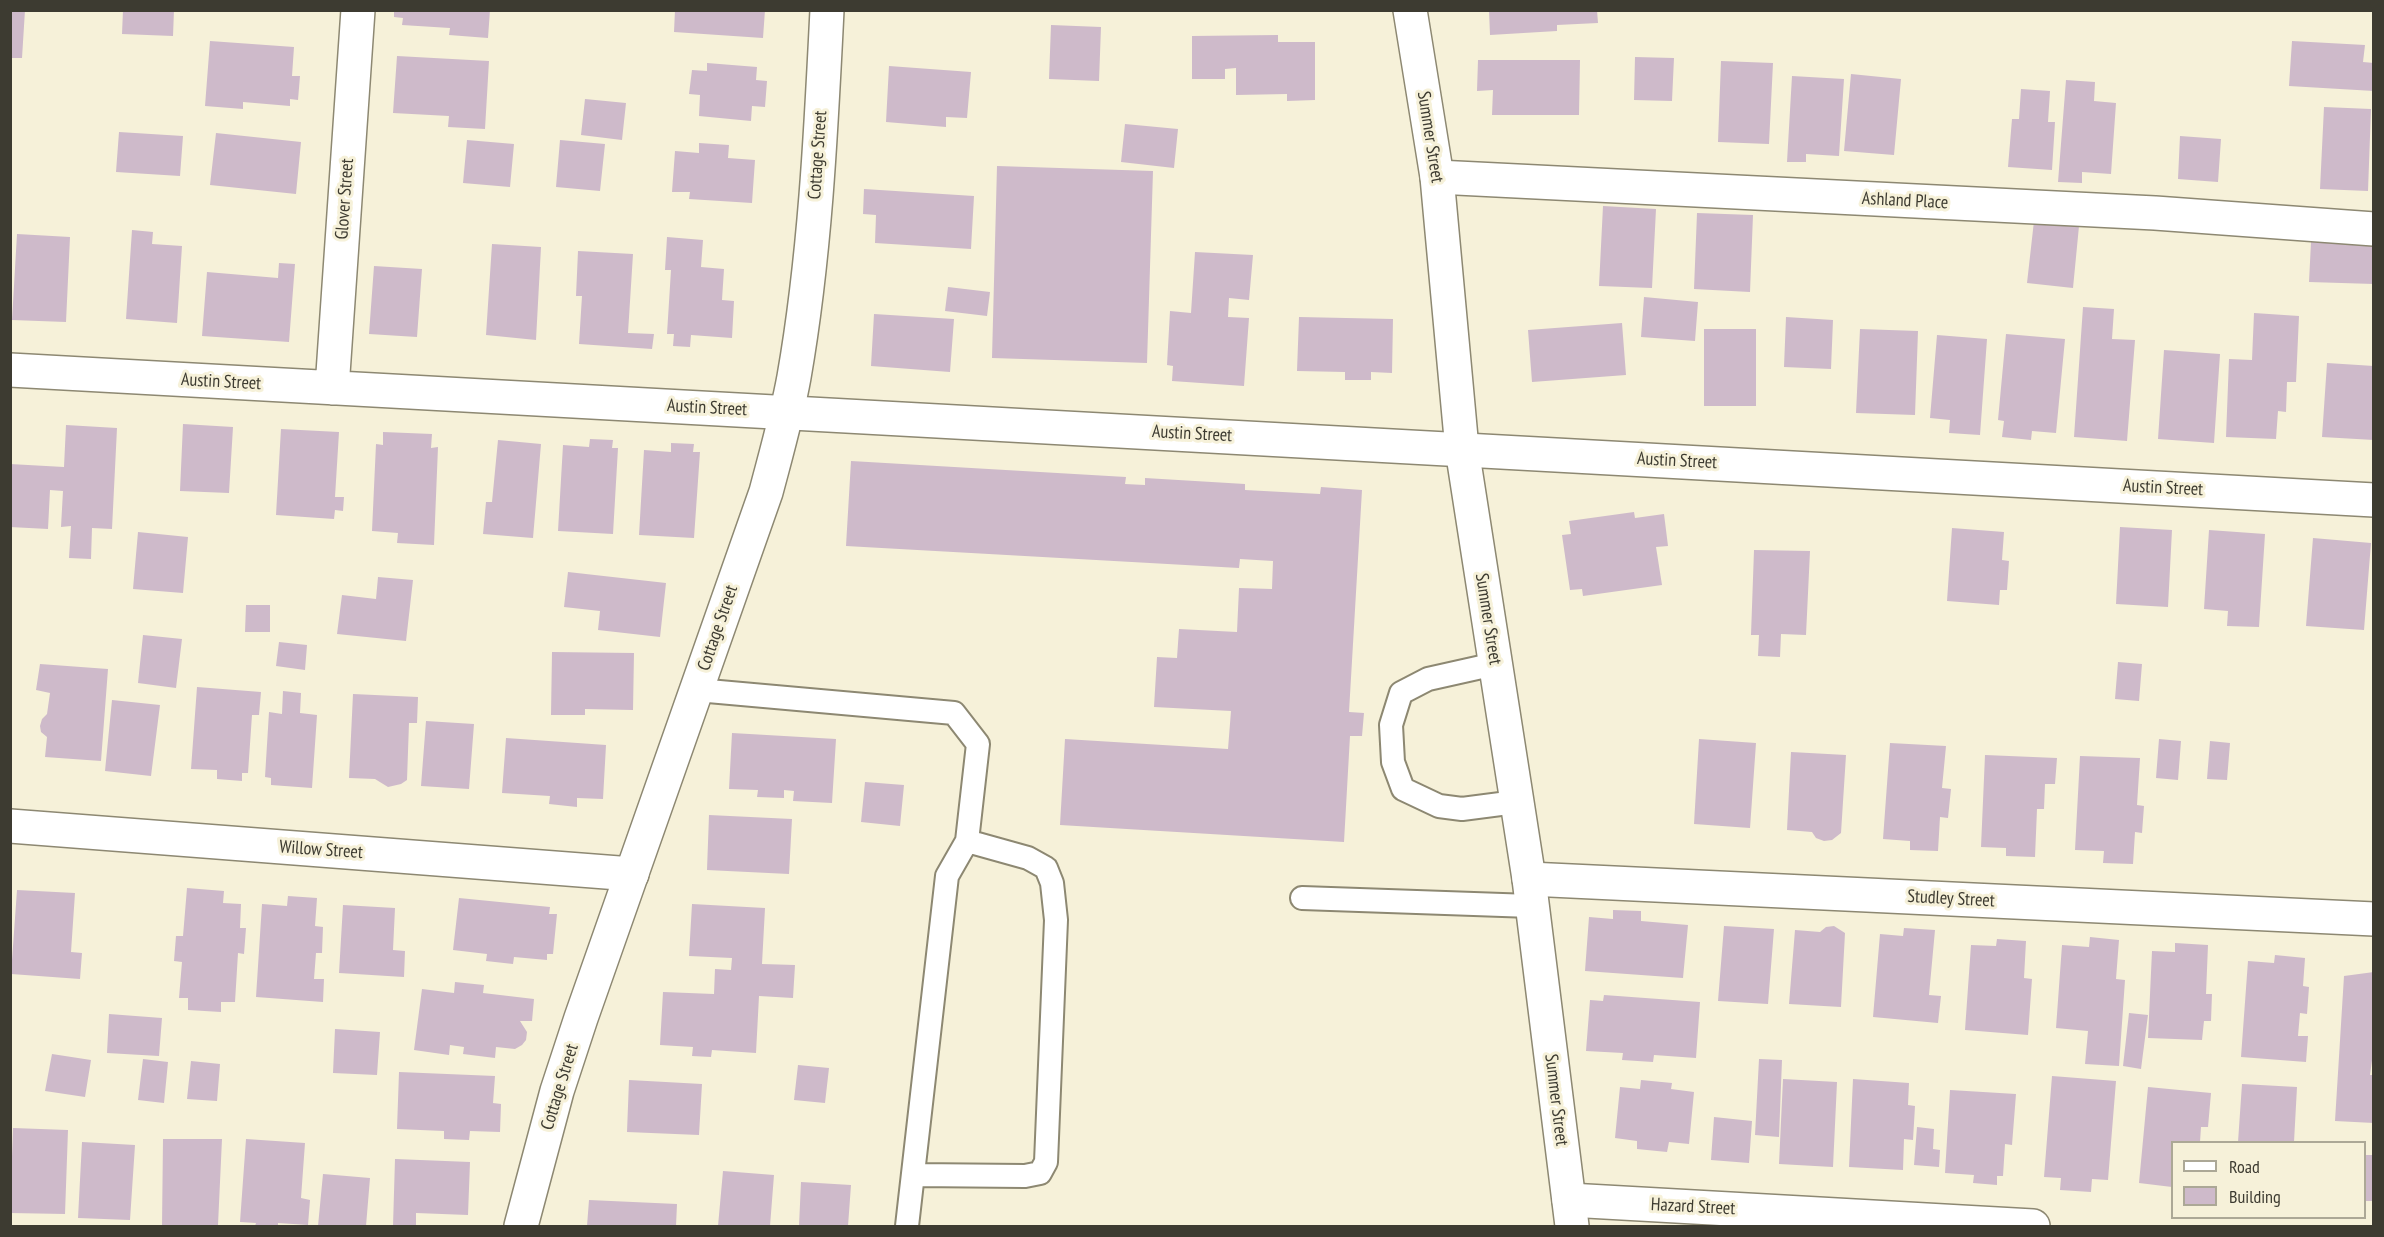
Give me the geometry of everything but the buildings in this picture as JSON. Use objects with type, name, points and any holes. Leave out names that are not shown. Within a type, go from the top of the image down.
[{"type":"street","name":"Glover Street","points":[[332,388],[358,10]]},
{"type":"street","name":"Cottage Street","points":[[521,1227],[557,1091],[766,492],[786,412],[800,335],[812,228],[827,10]]},
{"type":"street","name":"Summer Street","points":[[1410,10],[1437,177],[1462,449],[1530,892],[1571,1213]]},
{"type":"street","name":"Ashland Place","points":[[1437,177],[2155,213],[2373,230]]},
{"type":"street","name":"Austin Street","points":[[10,370],[2373,500]]},
{"type":"street","name":"Willow Street","points":[[10,826],[632,874]]},
{"type":"street","name":"Studley Street","points":[[1530,892],[2373,919]]},
{"type":"street","name":"Hazard Street","points":[[1571,1213],[2033,1227]]},
{"type":"lane","points":[[1495,664],[1428,679],[1401,693],[1391,725],[1393,762],[1403,789],[1439,806],[1462,809],[1516,802]]},
{"type":"lane","points":[[697,690],[954,713],[978,744],[967,841],[947,876],[907,1227]]},
{"type":"lane","points":[[914,1175],[1025,1176],[1040,1173],[1046,1162],[1056,920],[1052,883],[1046,867],[1028,858],[967,841]]},
{"type":"lane","points":[[1302,898],[1530,892]]}]
